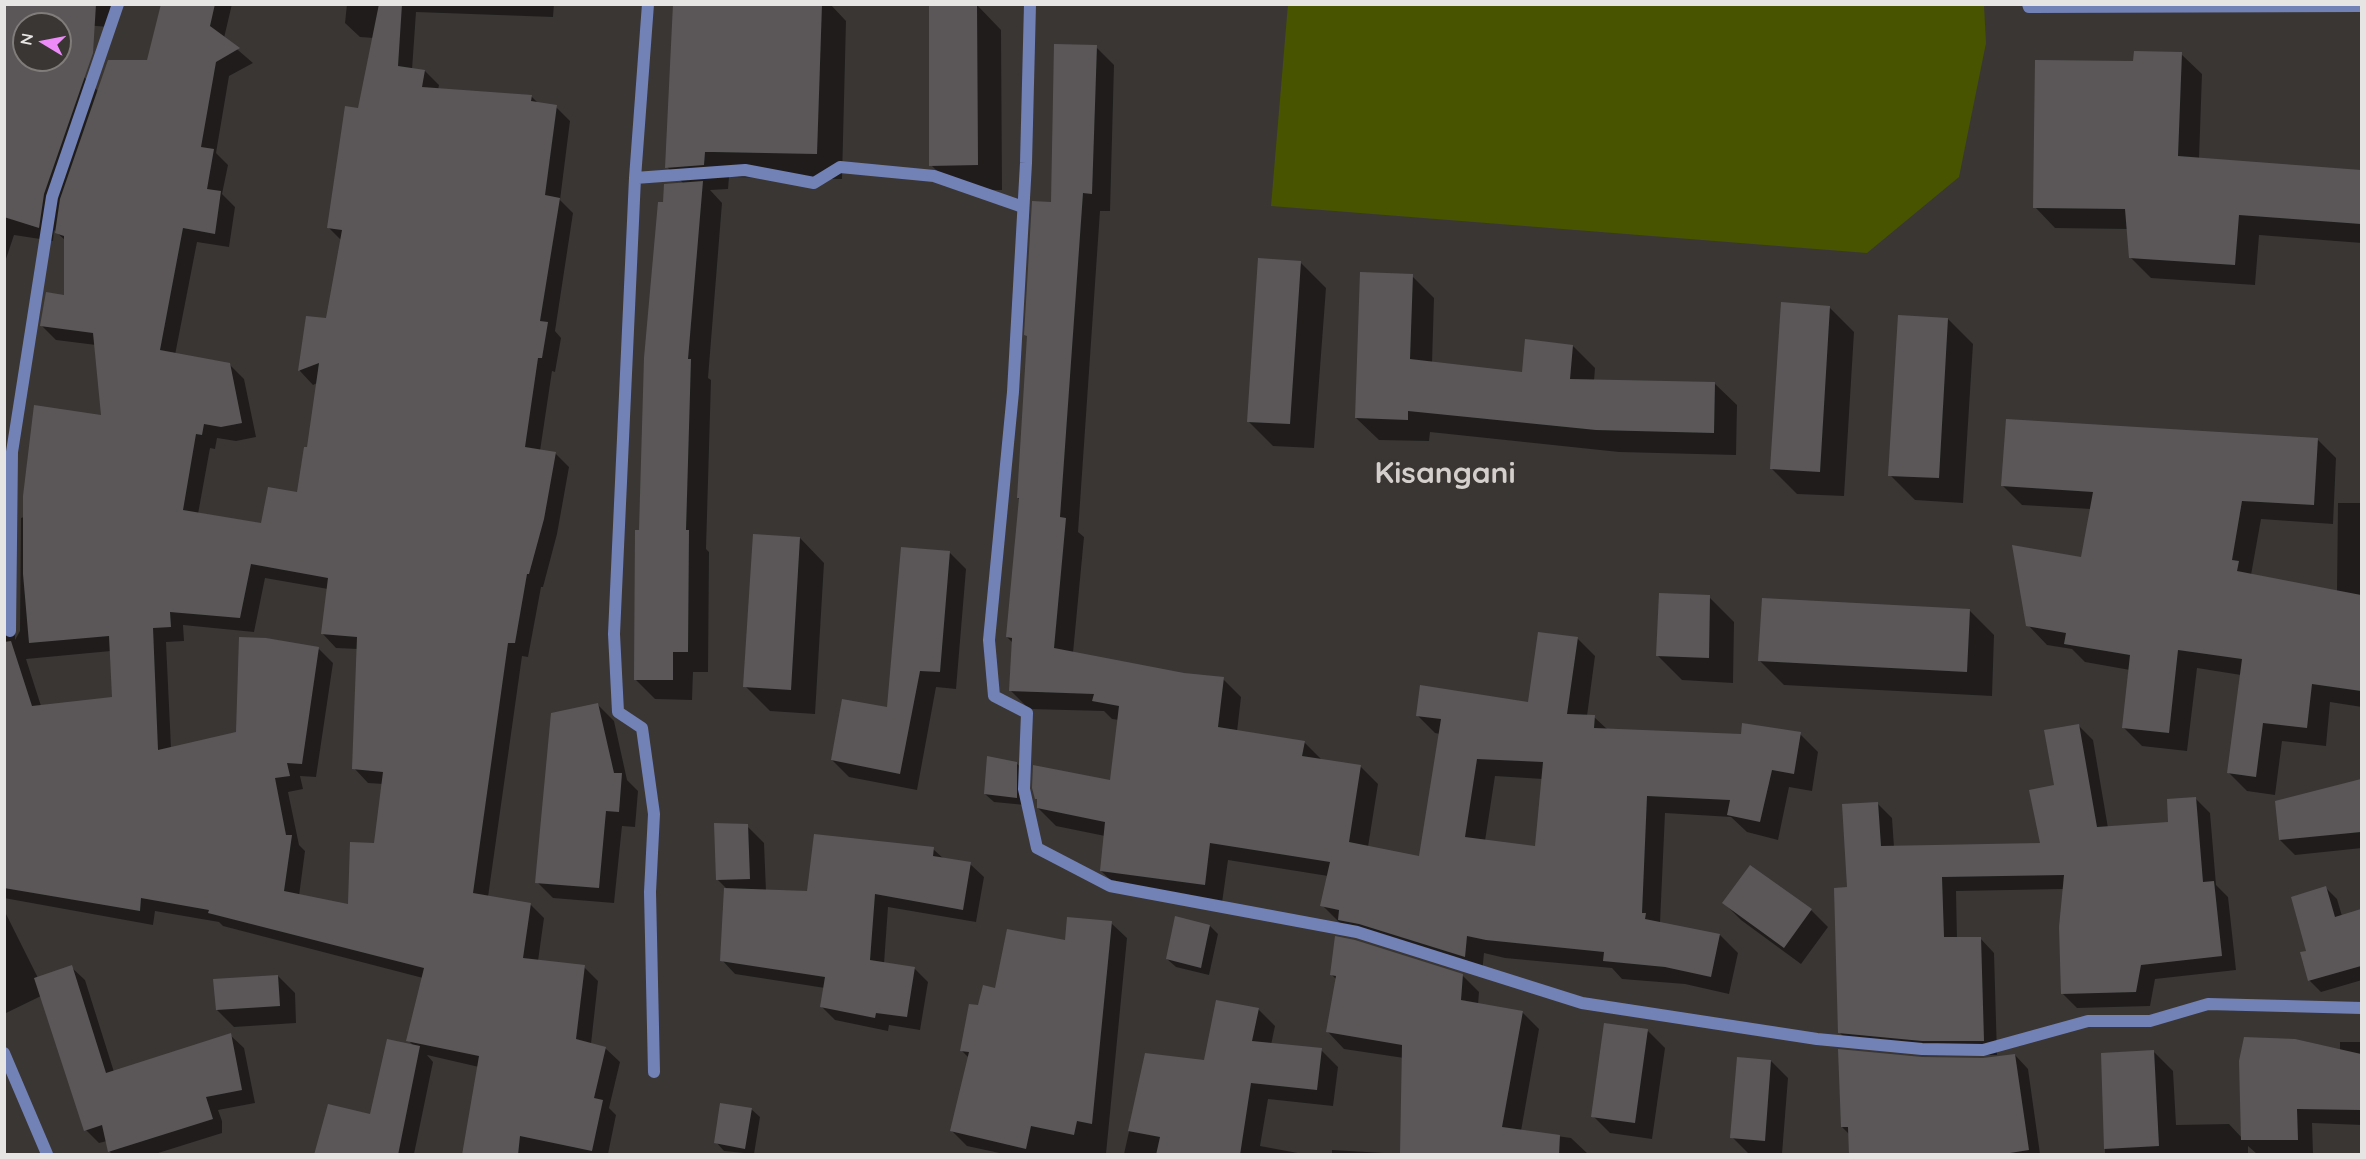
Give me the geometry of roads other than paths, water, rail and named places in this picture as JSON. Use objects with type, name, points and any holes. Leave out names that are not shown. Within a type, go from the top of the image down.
[{"type":"street","points":[[10,632],[12,452],[52,197],[118,4]]},
{"type":"street","points":[[648,4],[635,178],[614,634],[618,712],[642,728],[654,814],[650,892],[654,1072]]},
{"type":"street","points":[[1030,4],[1023,207],[1013,392],[988,640],[994,696],[1027,713],[1024,789],[1037,848],[1110,886],[1357,932],[1582,1003],[1817,1039],[1922,1049],[1983,1050],[2088,1021],[2150,1021],[2208,1004],[2361,1008]]},
{"type":"street","points":[[2028,4],[2029,7],[2361,6]]},
{"type":"street","points":[[635,178],[745,170],[814,183],[840,167],[934,176],[1023,207]]},
{"type":"street","points":[[4,1053],[47,1155]]},
{"type":"district","name":"Kisangani","points":[[1445,474]]}]
